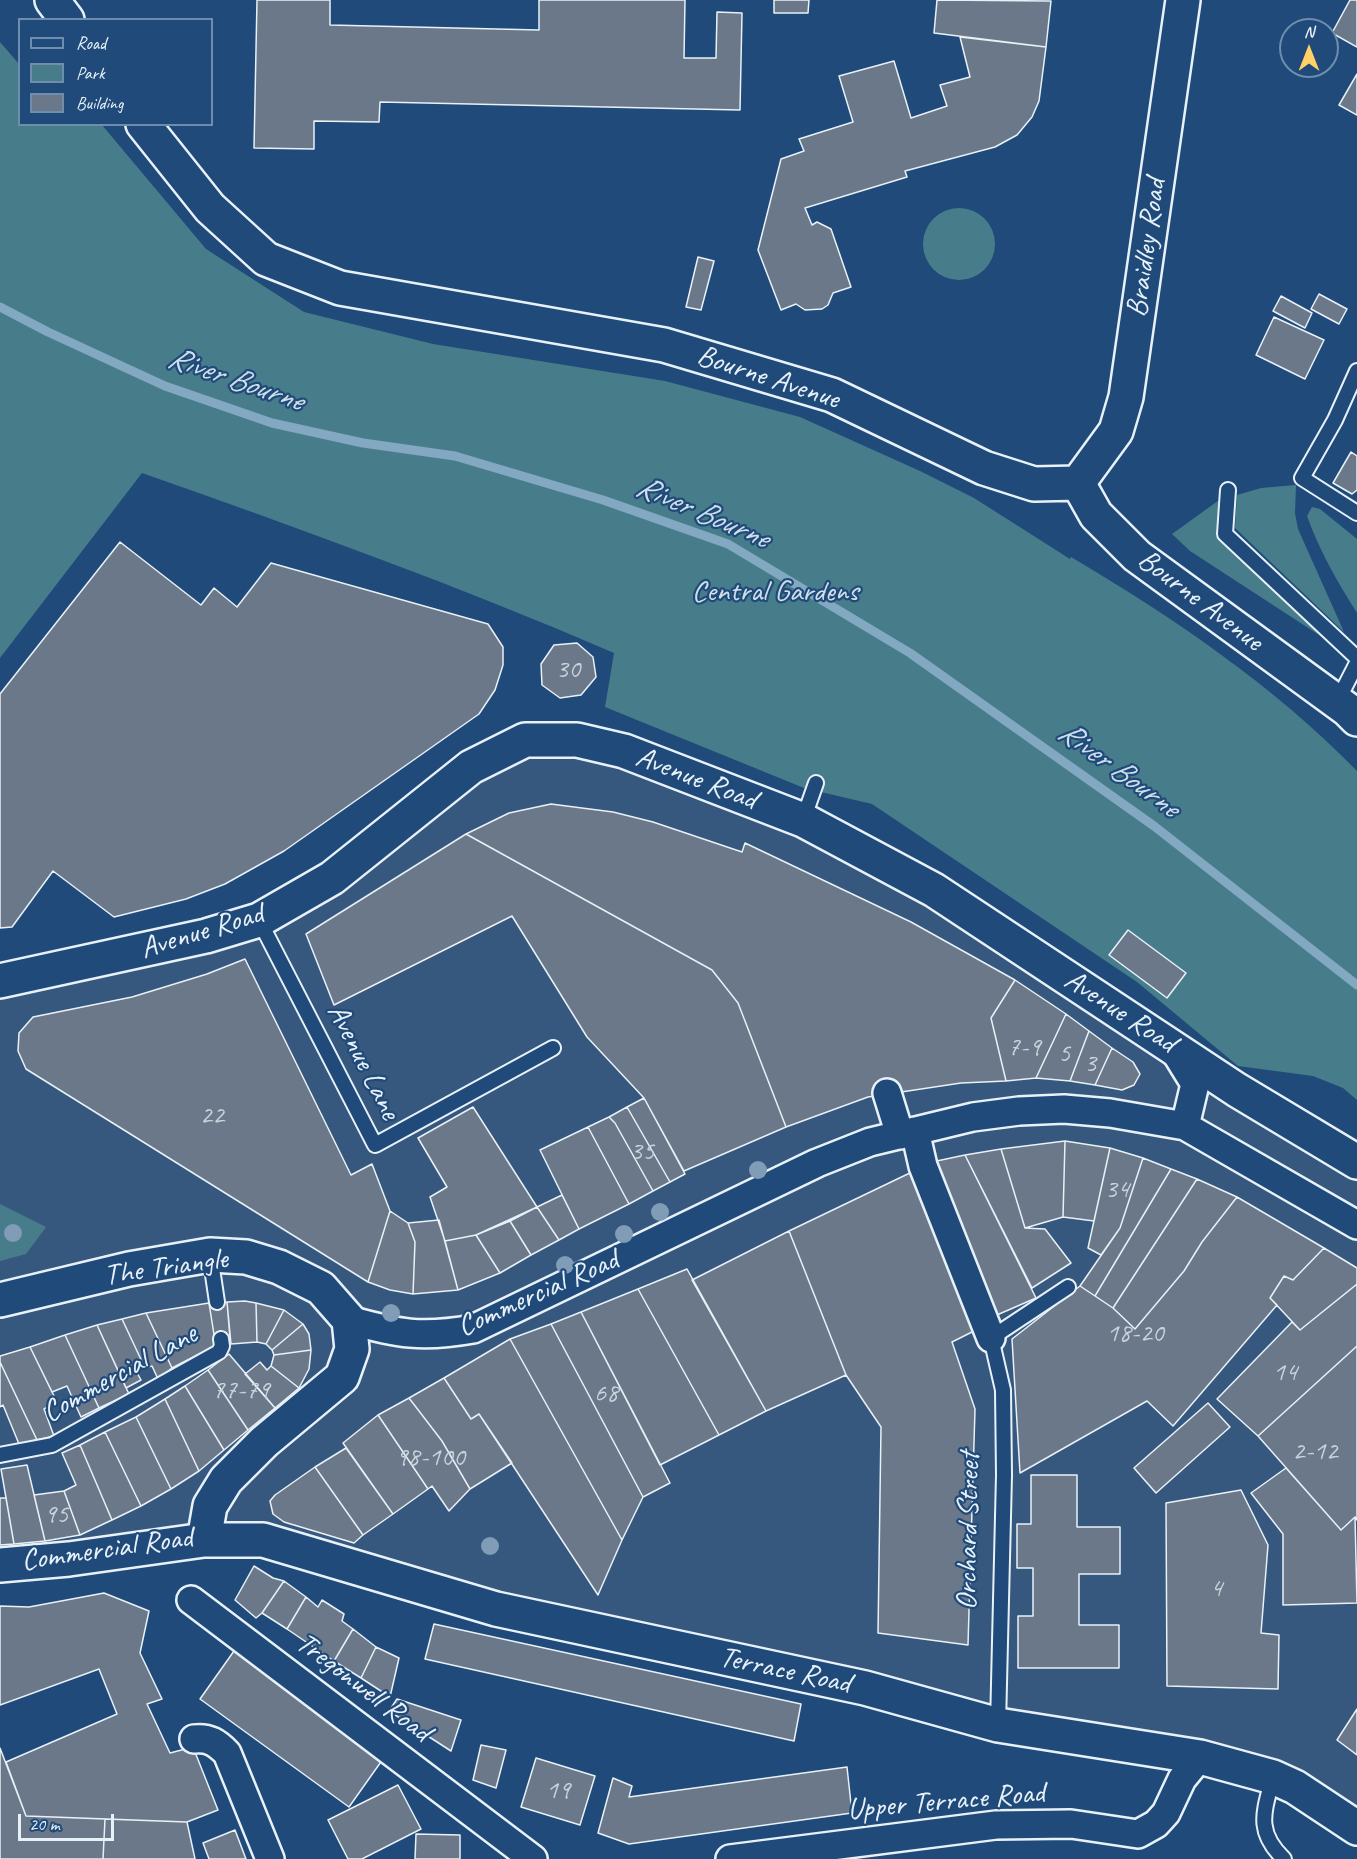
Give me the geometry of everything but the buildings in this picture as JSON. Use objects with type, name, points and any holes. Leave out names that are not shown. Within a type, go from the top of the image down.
[{"type":"street","points":[[52,0],[66,18]]},
{"type":"street","name":"Braidley Road","points":[[1078,483],[1116,431],[1126,397],[1183,0]]},
{"type":"street","name":"Bourne Avenue","points":[[145,126],[210,208],[266,259],[340,288],[664,345],[832,395],[984,468],[1034,484],[1078,483],[1096,515],[1137,556],[1347,710]]},
{"type":"street","name":"Avenue Road","points":[[0,981],[195,939],[260,920],[332,878],[471,767],[525,741],[578,740],[624,751],[803,820],[934,890],[1237,1090],[1357,1162]]},
{"type":"street","points":[[1172,1047],[1195,1084],[1185,1126]]},
{"type":"street","name":"Orchard Street","points":[[887,1094],[923,1166],[990,1338]]},
{"type":"street","name":"Commercial Road","points":[[0,1565],[69,1559],[204,1540],[213,1498],[226,1480],[264,1442],[342,1377],[352,1349],[349,1320],[393,1332],[436,1336],[473,1329],[817,1163],[870,1142],[973,1117],[1064,1109],[1110,1113],[1185,1126],[1357,1225]]},
{"type":"street","name":"The Triangle","points":[[0,1300],[129,1269],[210,1255],[246,1257],[279,1267],[321,1288],[349,1320]]},
{"type":"street","name":"Terrace Road","points":[[204,1540],[263,1540],[496,1609],[866,1688],[998,1725],[1200,1757],[1273,1777],[1295,1787],[1357,1828]]},
{"type":"street","name":"Tregonwell Road","points":[[191,1600],[533,1859]]},
{"type":"street","points":[[194,1739],[202,1738],[216,1742],[227,1753],[270,1859]]},
{"type":"street","name":"Upper Terrace Road","points":[[730,1859],[996,1825],[1071,1824],[1138,1834],[1156,1824],[1166,1813],[1182,1779],[1200,1757]]},
{"type":"street","points":[[493,1830],[500,1859]]},
{"type":"lane","points":[[1357,371],[1335,420],[1302,478],[1357,513]]},
{"type":"lane","points":[[1228,490],[1225,534],[1357,658]]},
{"type":"lane","points":[[1347,710],[1357,663]]},
{"type":"lane","points":[[803,820],[816,783]]},
{"type":"lane","name":"Avenue Lane","points":[[260,920],[375,1145],[553,1048]]},
{"type":"lane","name":"Commercial Lane","points":[[210,1255],[216,1302]]},
{"type":"lane","points":[[990,1338],[1068,1287]]},
{"type":"lane","name":"Orchard Street","points":[[990,1338],[1003,1389],[1004,1475],[998,1725]]},
{"type":"lane","name":"Commercial Lane","points":[[0,1455],[52,1445],[93,1425],[219,1352],[222,1346],[221,1340]]},
{"type":"lane","points":[[1273,1777],[1263,1816],[1270,1845],[1284,1859]]},
{"type":"shaded area","points":[[577,740],[803,820],[1357,1161],[1357,1828],[1295,1787],[263,1540],[0,1564],[0,981],[259,920],[471,767]]},
{"type":"green space","name":"Central Gardens","points":[[0,42],[18,63],[18,126],[103,126],[206,249],[304,312],[433,344],[665,381],[800,417],[974,498],[1070,559],[1071,557],[1147,604],[1257,682],[1325,740],[1357,771],[1357,1100],[1343,1088],[1313,1076],[1238,1066],[1137,982],[872,804],[804,788],[605,707],[614,653],[497,604],[380,559],[142,473],[0,658]]},
{"type":"green space","points":[[959,208],[979,214],[989,224],[995,244],[989,264],[979,274],[959,280],[939,274],[929,264],[923,244],[929,224],[939,214]]},
{"type":"green space","points":[[1296,485],[1295,513],[1298,529],[1344,632],[1235,528],[1237,495],[1261,488]]},
{"type":"green space","points":[[1222,498],[1219,537],[1336,646],[1190,551],[1172,534]]},
{"type":"green space","points":[[1312,507],[1320,509],[1357,539],[1357,613],[1317,542],[1307,516]]},
{"type":"green space","points":[[0,1204],[46,1227],[26,1254],[0,1261]]},
{"type":"waterway","name":"River Bourne","points":[[0,307],[48,332],[165,386],[272,423],[363,443],[455,456],[603,500],[728,544],[910,653],[1154,826],[1357,985]]}]
